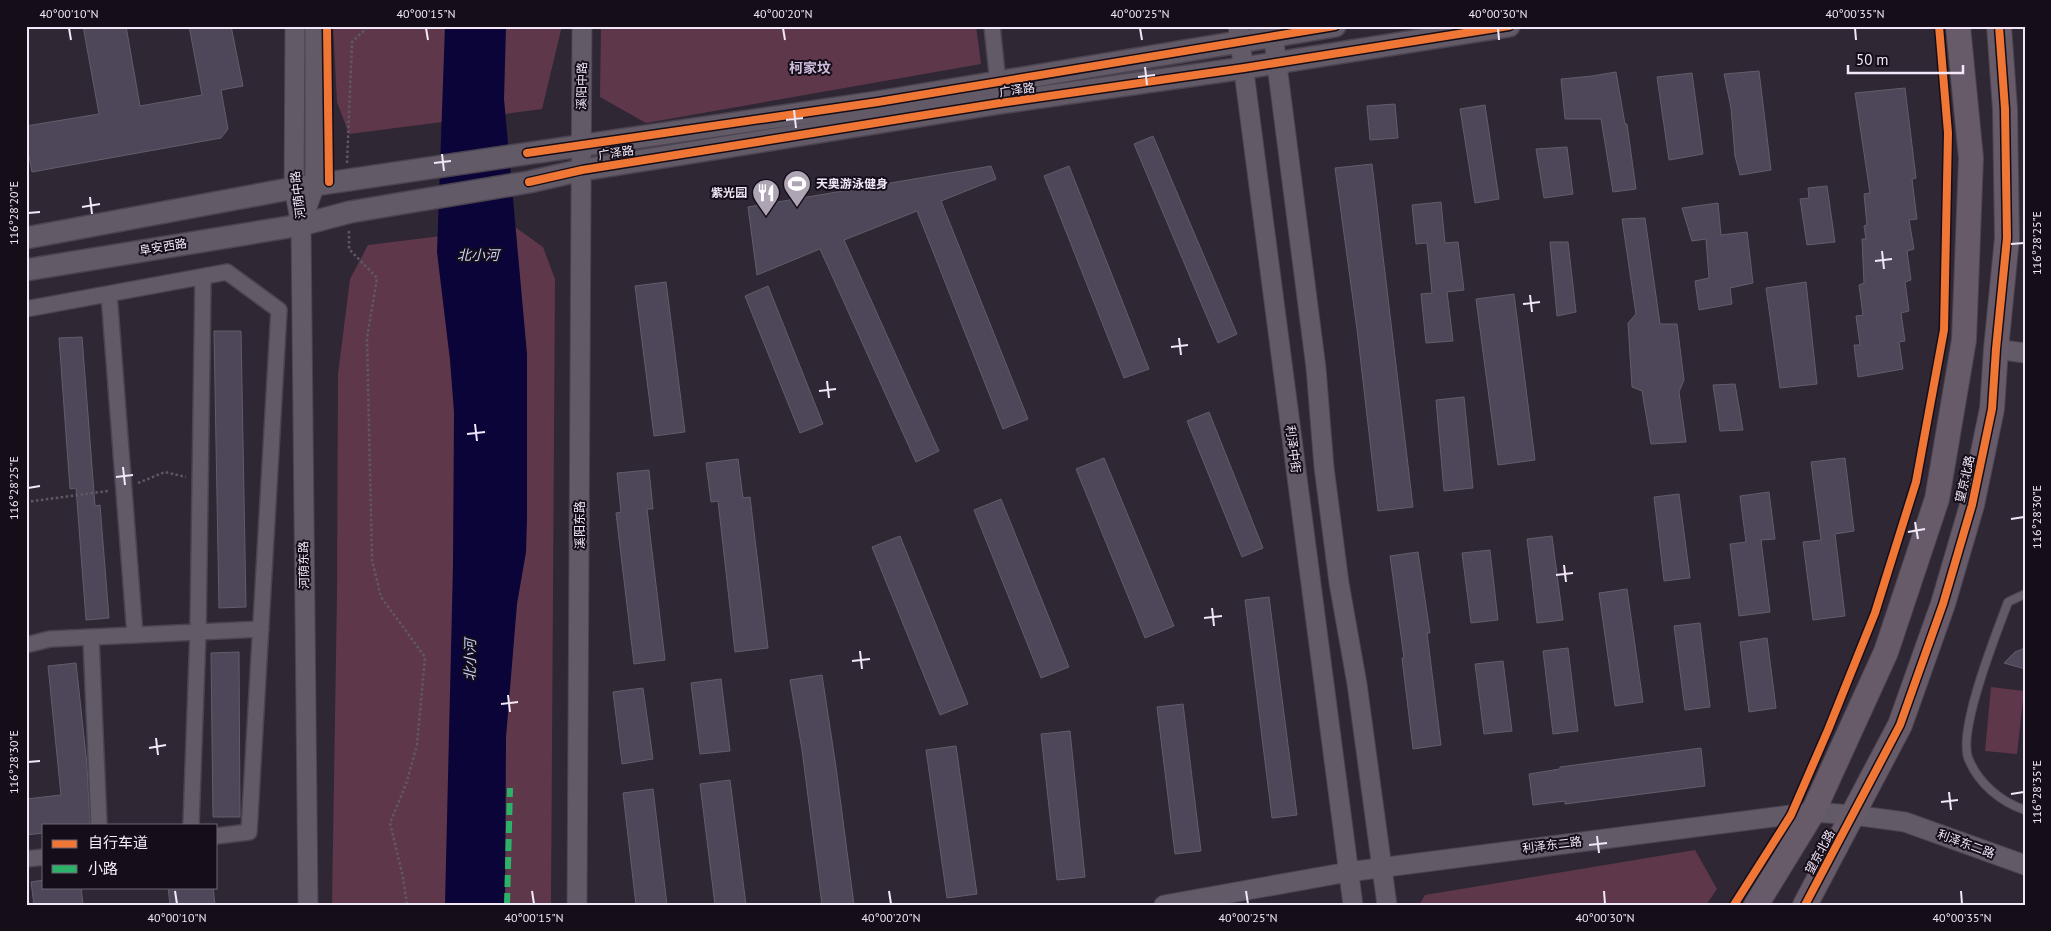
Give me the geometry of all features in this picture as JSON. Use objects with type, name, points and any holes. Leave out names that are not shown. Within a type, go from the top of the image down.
[{"type":"main road","name":"广泽路","points":[[301,224],[350,212],[529,182],[582,170],[999,93],[1239,34],[1335,26]]},
{"type":"main road","name":"广泽路","points":[[294,188],[527,153],[999,93],[1244,68],[1509,26]]},
{"type":"main road","name":"望京北路","points":[[1756,905],[1813,812],[1886,652],[1937,499],[1964,340],[1971,158],[1958,26]]},
{"type":"main road","name":"望京北路","points":[[1805,905],[1900,724],[1943,604],[1972,505],[1992,409],[1996,349],[2008,238],[2005,109],[1999,26]]},
{"type":"main road","points":[[26,238],[294,188]]},
{"type":"main road","name":"阜安西路","points":[[26,270],[301,224]]},
{"type":"street","name":"河荫中路","points":[[295,26],[294,188],[301,224]]},
{"type":"street","name":"河荫中路","points":[[301,224],[315,185],[315,26]]},
{"type":"street","name":"溪阳中路","points":[[581,146],[582,26]]},
{"type":"street","points":[[994,27],[999,93]]},
{"type":"street","points":[[1272,31],[1316,368],[1324,467],[1339,583],[1357,684],[1387,905]]},
{"type":"street","name":"利泽中街","points":[[1239,34],[1353,905]]},
{"type":"street","name":"溪阳东路","points":[[577,905],[581,146]]},
{"type":"street","name":"河荫东路","points":[[301,224],[308,905]]},
{"type":"street","points":[[26,309],[203,278],[227,272],[279,310],[250,832],[218,836]]},
{"type":"street","points":[[191,824],[198,632],[203,278]]},
{"type":"street","points":[[109,294],[135,635]]},
{"type":"street","points":[[1996,349],[2025,353]]},
{"type":"street","points":[[26,645],[50,640],[261,629]]},
{"type":"street","points":[[91,638],[99,824]]},
{"type":"street","name":"利泽东二路","points":[[1164,905],[1382,867],[1813,812],[1905,822],[2025,865]]},
{"type":"street","points":[[26,859],[42,857]]},
{"type":"lane","points":[[2025,594],[2008,602],[1987,656],[1966,734],[1968,760],[1989,789],[2016,807],[2025,810]]},
{"type":"path","points":[[348,180],[347,148],[352,42],[369,26]]},
{"type":"path","points":[[350,212],[349,249],[377,278],[367,338],[372,560],[381,597],[425,657],[417,745],[406,784],[390,823],[403,877],[406,905]]},
{"type":"shaded area","points":[[333,26],[562,26],[542,109],[349,134],[337,102]]},
{"type":"shaded area","points":[[601,26],[976,26],[981,64],[646,123],[600,97]]},
{"type":"shaded area","points":[[515,227],[543,247],[555,279],[551,905],[332,905],[338,374],[350,279],[368,245]]},
{"type":"shaded area","points":[[1991,687],[2024,691],[2017,754],[1985,751]]},
{"type":"shaded area","points":[[1695,850],[1717,889],[1706,905],[1419,905],[1425,895]]},
{"type":"water","name":"北小河","points":[[445,26],[506,26],[504,99],[527,354],[527,517],[526,552],[517,604],[506,737],[505,905],[445,905],[453,565],[454,412],[450,360],[437,252]]},
{"type":"building","points":[[83,26],[126,26],[140,106],[202,95],[189,26],[231,26],[243,86],[221,90],[228,129],[221,138],[32,172],[26,141],[26,126],[99,114]]},
{"type":"building","points":[[1759,71],[1771,170],[1740,175],[1735,156],[1731,108],[1724,74]]},
{"type":"building","points":[[1616,72],[1625,124],[1627,124],[1636,189],[1613,192],[1601,119],[1565,119],[1561,79]]},
{"type":"building","points":[[1692,73],[1703,154],[1669,160],[1657,77]]},
{"type":"building","points":[[1905,88],[1916,178],[1912,179],[1917,219],[1909,220],[1914,249],[1907,251],[1911,280],[1905,282],[1909,311],[1901,313],[1905,341],[1899,342],[1903,369],[1858,377],[1854,345],[1860,345],[1856,316],[1863,315],[1859,285],[1864,283],[1862,239],[1866,239],[1864,226],[1867,225],[1864,194],[1870,193],[1855,93]]},
{"type":"building","points":[[1395,104],[1398,138],[1370,140],[1367,106]]},
{"type":"building","points":[[1485,105],[1499,199],[1475,203],[1460,109]]},
{"type":"building","points":[[1153,136],[1237,334],[1218,343],[1134,144]]},
{"type":"building","points":[[1567,147],[1573,194],[1544,198],[1536,149]]},
{"type":"building","points":[[1372,164],[1413,507],[1378,511],[1357,329],[1335,168]]},
{"type":"building","points":[[991,166],[996,179],[941,201],[1028,419],[1003,429],[917,211],[844,240],[939,451],[916,462],[820,249],[757,275],[748,207]]},
{"type":"building","points":[[1069,166],[1149,369],[1124,378],[1044,176]]},
{"type":"building","points":[[1827,186],[1835,242],[1807,245],[1800,199],[1809,198],[1808,188]]},
{"type":"building","points":[[1441,202],[1445,243],[1458,242],[1464,290],[1447,292],[1453,341],[1426,343],[1421,294],[1432,293],[1427,243],[1416,244],[1412,205]]},
{"type":"building","points":[[1718,203],[1721,235],[1747,232],[1753,283],[1730,288],[1732,304],[1699,310],[1695,281],[1709,278],[1706,239],[1692,241],[1682,208]]},
{"type":"building","points":[[1645,218],[1660,324],[1677,324],[1684,380],[1679,392],[1686,442],[1651,444],[1642,391],[1632,387],[1628,323],[1636,314],[1622,219]]},
{"type":"building","points":[[1550,242],[1568,242],[1576,312],[1557,316]]},
{"type":"building","points":[[666,282],[685,432],[654,436],[635,286]]},
{"type":"building","points":[[1806,282],[1817,384],[1780,388],[1766,288]]},
{"type":"building","points":[[768,286],[823,424],[800,433],[745,296]]},
{"type":"building","points":[[1514,294],[1535,460],[1498,465],[1476,299]]},
{"type":"building","points":[[214,331],[241,331],[246,607],[219,608]]},
{"type":"building","points":[[82,337],[95,506],[100,505],[109,618],[86,620],[76,488],[70,489],[59,338]]},
{"type":"building","points":[[1735,384],[1743,430],[1720,431],[1713,385]]},
{"type":"building","points":[[1464,397],[1473,488],[1444,491],[1436,400]]},
{"type":"building","points":[[1209,412],[1263,548],[1242,557],[1187,421]]},
{"type":"building","points":[[1104,458],[1174,626],[1145,638],[1076,469]]},
{"type":"building","points":[[1845,458],[1854,531],[1835,534],[1845,616],[1813,620],[1803,542],[1821,540],[1811,462]]},
{"type":"building","points":[[738,459],[743,498],[750,497],[768,648],[735,652],[718,501],[711,502],[706,463]]},
{"type":"building","points":[[649,470],[653,509],[647,509],[665,660],[634,664],[616,513],[621,512],[617,473]]},
{"type":"building","points":[[1769,492],[1775,539],[1761,540],[1770,612],[1739,616],[1730,544],[1746,542],[1740,496]]},
{"type":"building","points":[[1679,494],[1690,578],[1664,581],[1654,497]]},
{"type":"building","points":[[1001,499],[1069,667],[1041,678],[974,510]]},
{"type":"building","points":[[900,536],[968,704],[940,715],[872,547]]},
{"type":"building","points":[[1552,536],[1563,620],[1537,623],[1527,539]]},
{"type":"building","points":[[1490,550],[1498,620],[1471,623],[1462,553]]},
{"type":"building","points":[[1418,552],[1430,633],[1427,633],[1441,745],[1413,749],[1402,658],[1404,658],[1390,556]]},
{"type":"building","points":[[1627,589],[1643,702],[1615,706],[1599,593]]},
{"type":"building","points":[[1269,597],[1297,815],[1272,818],[1245,600]]},
{"type":"building","points":[[1700,623],[1710,707],[1685,710],[1674,626]]},
{"type":"building","points":[[1767,638],[1776,708],[1749,712],[1740,642]]},
{"type":"building","points":[[1568,648],[1578,731],[1553,734],[1543,651]]},
{"type":"building","points":[[2025,648],[2025,669],[2004,663],[2015,652]]},
{"type":"building","points":[[239,652],[240,817],[213,817],[211,653]]},
{"type":"building","points":[[1503,661],[1512,731],[1484,734],[1475,664]]},
{"type":"building","points":[[76,663],[87,765],[90,824],[42,824],[42,833],[26,835],[26,799],[61,795],[48,666]]},
{"type":"building","points":[[822,675],[854,905],[822,905],[802,750],[790,680]]},
{"type":"building","points":[[721,679],[730,751],[700,754],[691,683]]},
{"type":"building","points":[[643,688],[653,759],[622,764],[613,692]]},
{"type":"building","points":[[1183,704],[1201,851],[1175,854],[1157,707]]},
{"type":"building","points":[[1070,731],[1085,877],[1057,880],[1041,734]]},
{"type":"building","points":[[956,746],[977,894],[947,898],[926,750]]},
{"type":"building","points":[[1701,748],[1705,786],[1565,804],[1565,801],[1533,805],[1529,774],[1560,769],[1560,767]]},
{"type":"building","points":[[730,780],[746,905],[715,905],[700,784]]},
{"type":"building","points":[[653,789],[667,905],[636,905],[623,793]]},
{"type":"building","points":[[42,880],[42,888],[81,888],[83,905],[34,905],[31,882]]},
{"type":"building","points":[[168,888],[213,888],[215,905],[170,905]]},
{"type":"marked path","points":[[507,905],[510,788]]},
{"type":"cycle path","points":[[327,26],[329,182]]},
{"type":"cycle path","points":[[527,153],[878,102],[1335,26]]},
{"type":"cycle path","points":[[529,182],[582,170],[1000,103],[1244,68],[1509,26]]},
{"type":"cycle path","points":[[1734,905],[1791,815],[1828,730],[1875,613],[1916,482],[1944,330],[1948,133],[1939,26]]},
{"type":"cycle path","points":[[1805,905],[1900,725],[1943,604],[1972,505],[1992,409],[2007,238],[2005,109],[1999,26]]},
{"type":"place","name":"天奥游泳健身","points":[[797,208]]},
{"type":"place","name":"紫光园","points":[[766,217]]},
{"type":"district","name":"柯家坟","points":[[810,68]]}]
